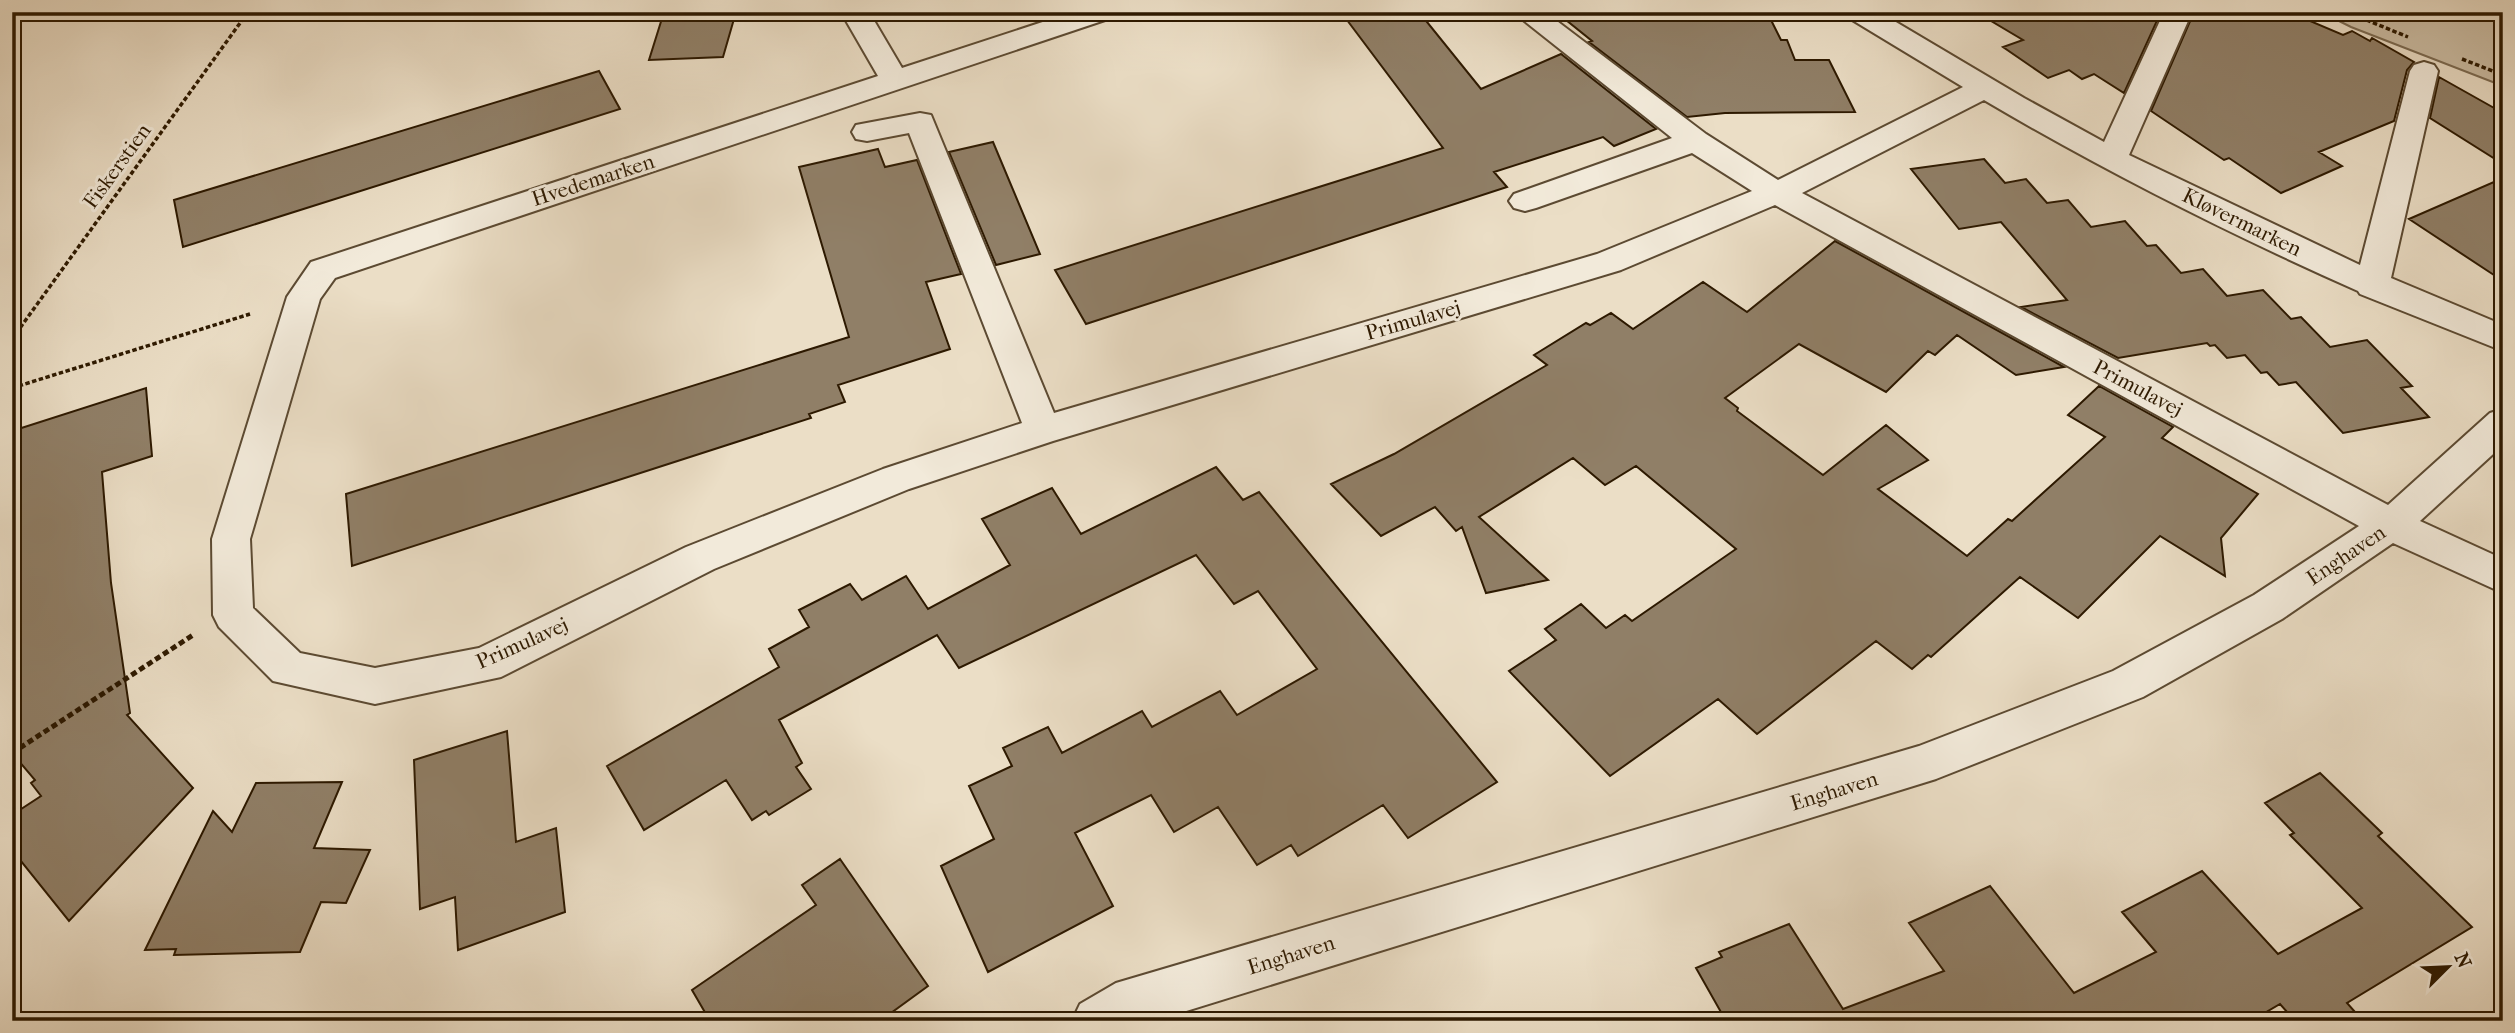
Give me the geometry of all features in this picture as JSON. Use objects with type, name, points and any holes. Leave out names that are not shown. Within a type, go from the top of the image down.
[{"type":"street","points":[[855,12],[895,80]]},
{"type":"street","name":"Hvedemarken","points":[[304,297],[323,270],[1101,12]]},
{"type":"street","name":"Primulavej","points":[[1527,12],[1695,141],[1777,193],[2391,525],[2503,577]]},
{"type":"street","name":"Kløvermarken","points":[[1858,12],[1904,24],[1986,87],[2112,158],[2372,286],[2503,339]]},
{"type":"street","points":[[2112,158],[2178,12]]},
{"type":"street","points":[[2372,286],[2424,71]]},
{"type":"street","name":"Primulavej","points":[[233,615],[288,668],[374,686],[486,664],[701,558],[897,479],[1043,430],[1609,262],[1777,193],[1986,87]]},
{"type":"street","points":[[867,132],[920,122],[1043,430]]},
{"type":"street","points":[[1525,201],[1695,141]]},
{"type":"street","points":[[233,615],[231,539],[304,297]]},
{"type":"street","name":"Enghaven","points":[[1097,1021],[1116,1007],[1922,765],[2128,684],[2268,607],[2391,525],[2503,423]]},
{"type":"path","name":"Fiskerstien","points":[[12,339],[248,12]]},
{"type":"path","points":[[12,388],[304,297]]},
{"type":"path","points":[[12,753],[173,646],[233,615]]},
{"type":"shaded area","points":[[2321,12],[2503,12],[2503,86],[2351,27]]},
{"type":"building","points":[[664,12],[736,12],[723,57],[649,60]]},
{"type":"building","points":[[1341,12],[1419,12],[1481,89],[1561,54],[1656,129],[1614,146],[1603,137],[1494,172],[1507,187],[1086,324],[1055,270],[1443,148]]},
{"type":"building","points":[[1556,12],[1720,12],[1723,20],[1771,20],[1781,40],[1787,40],[1795,60],[1829,60],[1855,112],[1725,113],[1687,117],[1589,42],[1592,41]]},
{"type":"building","points":[[1976,12],[2161,12],[2124,93],[2094,74],[2082,79],[2069,70],[2048,78],[2003,47],[2023,40]]},
{"type":"building","points":[[2194,12],[2289,12],[2343,35],[2352,31],[2370,41],[2372,38],[2414,62],[2407,70],[2394,121],[2319,152],[2342,166],[2281,193],[2229,158],[2224,160],[2151,111]]},
{"type":"building","points":[[599,71],[620,109],[183,247],[174,200]]},
{"type":"building","points":[[2439,77],[2503,113],[2503,164],[2430,118]]},
{"type":"building","points":[[993,142],[1040,254],[996,265],[949,152]]},
{"type":"building","points":[[878,149],[885,167],[917,160],[961,274],[926,282],[950,349],[838,385],[845,402],[809,414],[811,418],[352,566],[346,494],[849,337],[799,167]]},
{"type":"building","points":[[1984,159],[2005,183],[2026,179],[2047,203],[2068,200],[2091,227],[2125,221],[2147,246],[2156,245],[2181,273],[2203,269],[2227,296],[2263,290],[2291,319],[2301,317],[2330,347],[2367,340],[2412,386],[2401,388],[2429,417],[2343,433],[2296,382],[2279,385],[2267,372],[2261,373],[2245,355],[2227,358],[2215,345],[2210,346],[2207,343],[2118,358],[2021,307],[2067,300],[2001,222],[1959,229],[1911,169]]},
{"type":"building","points":[[2503,178],[2503,281],[2409,219]]},
{"type":"building","points":[[1835,241],[2064,367],[2016,375],[1957,335],[1935,355],[1928,351],[1886,392],[1799,344],[1725,398],[1738,408],[1737,411],[1823,475],[1886,425],[1928,460],[1878,489],[1967,556],[2008,519],[2012,521],[2105,437],[2068,415],[2099,386],[2173,427],[2162,438],[2258,494],[2221,538],[2225,576],[2160,536],[2078,618],[2020,577],[1931,657],[1928,655],[1912,669],[1876,641],[1757,734],[1718,699],[1610,776],[1509,671],[1556,640],[1545,629],[1581,604],[1606,628],[1625,615],[1632,621],[1736,549],[1636,466],[1605,485],[1573,458],[1479,517],[1548,580],[1486,593],[1462,527],[1456,531],[1435,507],[1381,536],[1331,484],[1394,454],[1547,365],[1534,355],[1586,323],[1590,325],[1611,313],[1633,329],[1703,282],[1747,312]]},
{"type":"building","points":[[146,388],[152,456],[102,472],[111,583],[130,713],[127,715],[193,788],[69,921],[12,850],[12,815],[41,796],[31,783],[35,780],[12,753],[12,431]]},
{"type":"building","points":[[1216,467],[1243,500],[1259,492],[1497,782],[1408,838],[1383,805],[1298,856],[1291,845],[1257,865],[1218,807],[1174,832],[1151,795],[1075,833],[1113,906],[988,972],[941,866],[994,839],[969,786],[1012,766],[1003,748],[1048,727],[1062,753],[1142,711],[1152,727],[1220,691],[1237,715],[1317,669],[1258,591],[1234,604],[1196,555],[959,668],[937,635],[779,720],[802,763],[796,767],[811,789],[769,815],[766,811],[752,820],[726,780],[644,830],[607,766],[779,667],[769,649],[809,627],[799,610],[850,584],[862,600],[906,576],[928,609],[1010,565],[982,519],[1052,488],[1081,534]]},
{"type":"building","points":[[507,731],[516,842],[556,828],[565,912],[458,950],[455,897],[420,909],[414,760]]},
{"type":"building","points":[[2320,773],[2382,833],[2378,836],[2472,927],[2347,1003],[2363,1021],[2295,1021],[2280,1004],[2251,1021],[1726,1021],[1696,968],[1722,957],[1719,952],[1789,924],[1843,1009],[1944,971],[1909,923],[1990,886],[2074,993],[2156,952],[2122,912],[2202,871],[2278,954],[2362,908],[2290,835],[2294,833],[2265,803]]},
{"type":"building","points":[[342,782],[314,848],[370,850],[346,903],[321,902],[300,952],[174,955],[176,949],[145,950],[213,811],[232,832],[256,783]]},
{"type":"building","points":[[840,859],[928,986],[880,1021],[710,1021],[692,990],[816,905],[802,885]]}]
